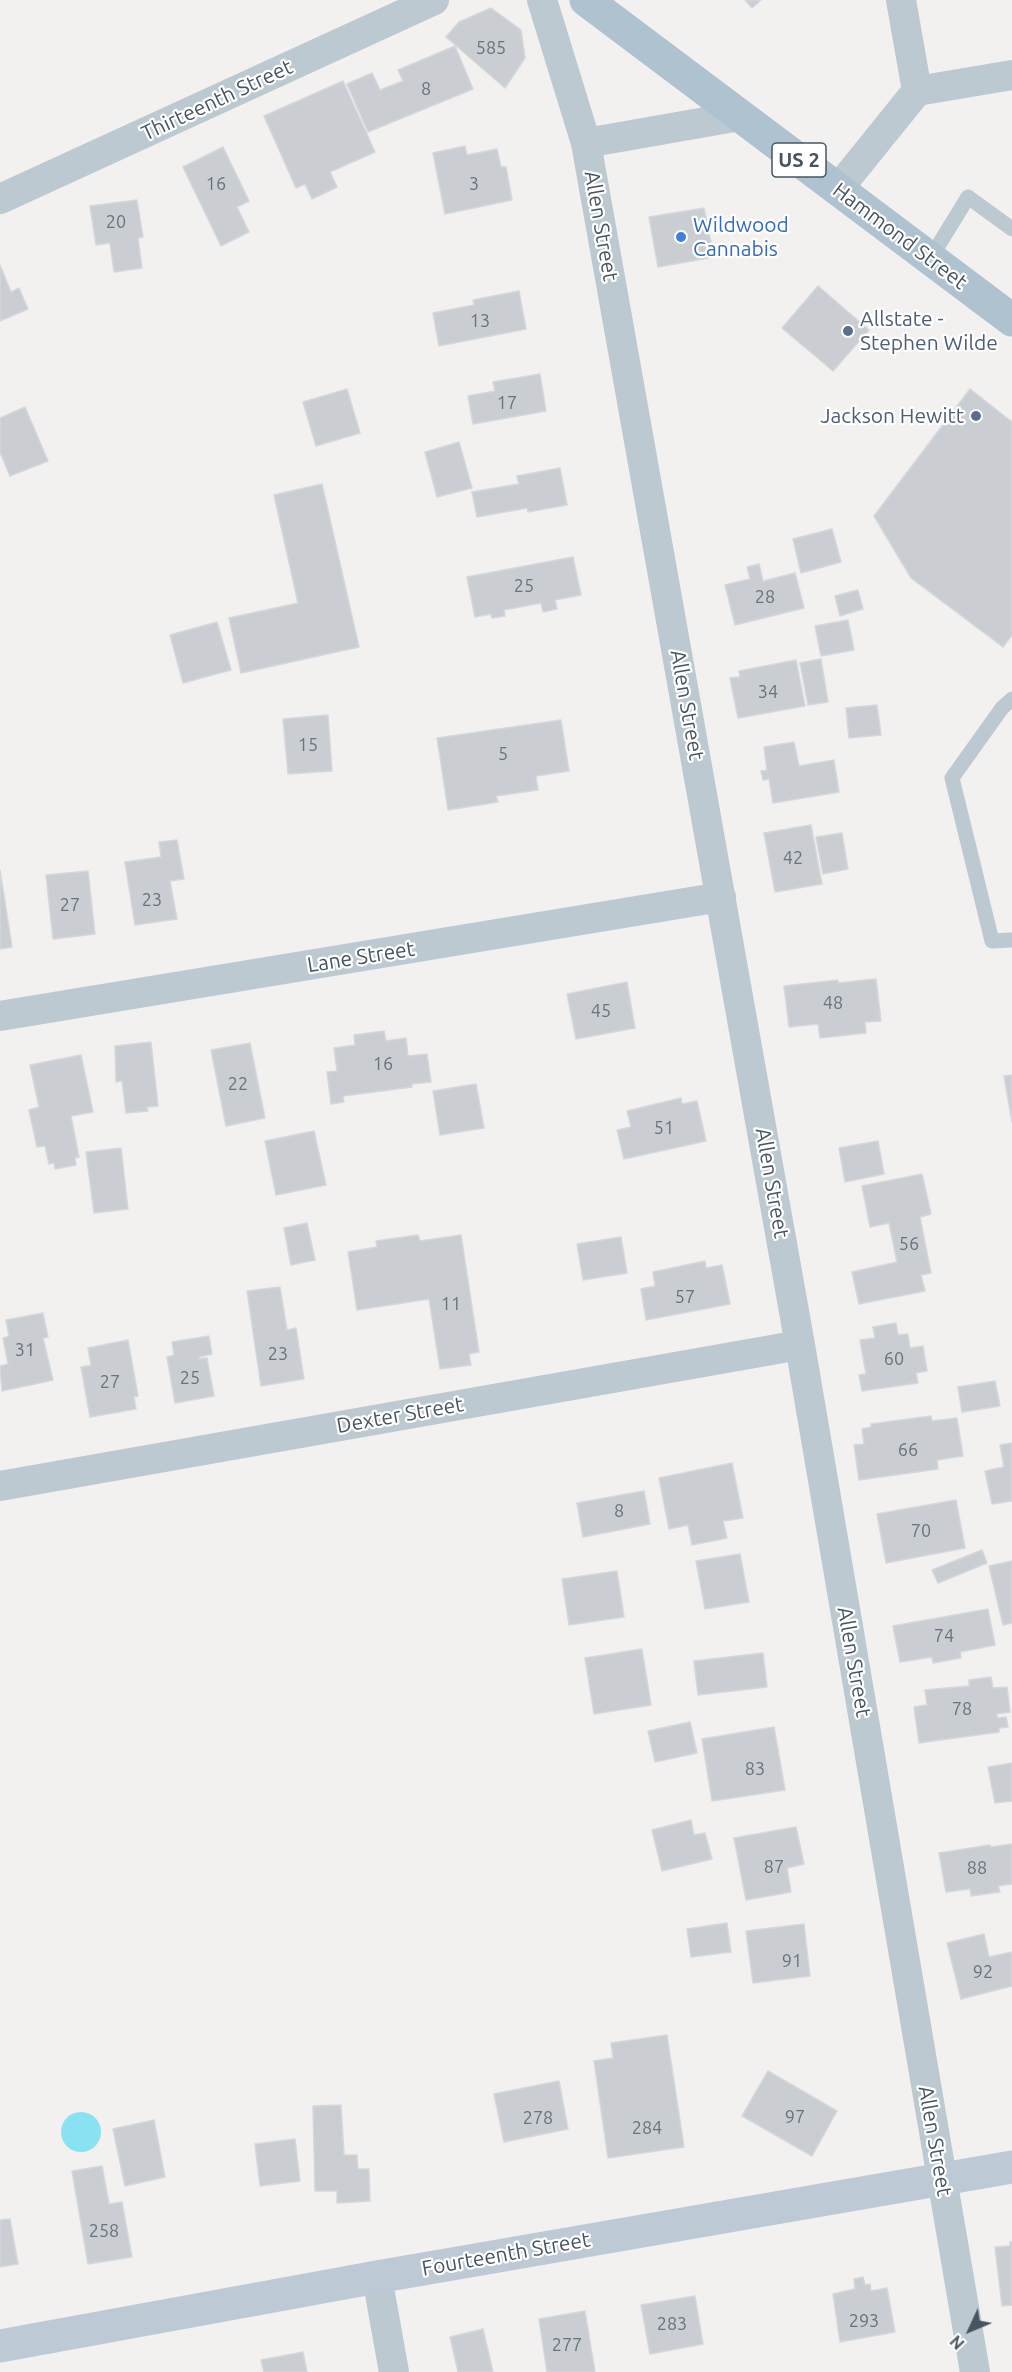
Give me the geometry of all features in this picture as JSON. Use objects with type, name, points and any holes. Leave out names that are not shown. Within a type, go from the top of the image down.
[{"type":"main road","name":"Hammond Street","points":[[586,0],[1012,320]]},
{"type":"street","name":"Thirteenth Street","points":[[0,199],[434,0]]},
{"type":"street","name":"Allen Street","points":[[542,0],[586,142],[722,897],[975,2372]]},
{"type":"street","points":[[901,0],[917,91]]},
{"type":"street","points":[[838,189],[917,91],[1012,75]]},
{"type":"street","points":[[586,142],[740,116]]},
{"type":"street","name":"Lane Street","points":[[0,1016],[722,897]]},
{"type":"street","name":"Dexter Street","points":[[0,1486],[800,1345]]},
{"type":"street","name":"Fourteenth Street","points":[[0,2346],[377,2277],[1012,2167]]},
{"type":"street","points":[[377,2277],[393,2372]]},
{"type":"lane","points":[[930,259],[968,197],[1012,229]]},
{"type":"lane","points":[[1012,699],[1002,708],[952,778],[992,941],[1012,940]]},
{"type":"water","points":[[81,2112],[89,2113],[95,2118],[100,2124],[100,2140],[95,2146],[89,2151],[81,2152],[73,2151],[67,2146],[62,2140],[61,2132],[62,2124],[67,2118],[73,2113]]},
{"type":"building","points":[[745,0],[761,0],[752,8]]},
{"type":"building","points":[[491,8],[521,30],[525,58],[505,88],[446,37],[459,22]]},
{"type":"building","points":[[455,46],[473,89],[368,132],[347,84],[372,73],[380,90],[403,81],[398,70]]},
{"type":"building","points":[[343,81],[375,152],[330,172],[337,187],[312,199],[305,184],[296,188],[264,116]]},
{"type":"building","points":[[465,146],[467,155],[497,149],[501,167],[506,167],[512,200],[445,214],[433,153]]},
{"type":"building","points":[[223,147],[249,201],[237,207],[249,232],[221,246],[183,167]]},
{"type":"building","points":[[137,200],[143,237],[138,238],[142,268],[114,272],[110,243],[96,245],[90,206]]},
{"type":"building","name":"Wildwood Cannabis","points":[[704,208],[714,257],[658,267],[649,217]]},
{"type":"building","points":[[0,265],[11,292],[19,288],[28,309],[0,321]]},
{"type":"building","points":[[818,286],[869,330],[833,371],[782,328]]},
{"type":"building","points":[[519,291],[526,329],[439,346],[433,313],[474,305],[473,300]]},
{"type":"building","points":[[540,374],[546,411],[473,424],[468,396],[495,391],[493,382]]},
{"type":"building","points":[[347,389],[360,433],[316,446],[303,402]]},
{"type":"building","points":[[970,389],[1012,422],[1012,635],[1003,647],[911,578],[874,516]]},
{"type":"building","points":[[25,407],[48,461],[10,476],[0,452],[0,418]]},
{"type":"building","points":[[459,442],[472,488],[437,497],[425,452]]},
{"type":"building","points":[[560,468],[567,505],[528,512],[527,508],[477,517],[472,492],[519,484],[517,476]]},
{"type":"building","points":[[322,484],[359,647],[241,673],[229,618],[298,603],[274,495]]},
{"type":"building","points":[[832,529],[841,562],[801,573],[793,539]]},
{"type":"building","points":[[573,557],[581,595],[555,600],[557,609],[543,612],[541,603],[504,610],[505,616],[492,618],[491,614],[475,617],[467,577]]},
{"type":"building","points":[[759,564],[763,581],[795,573],[804,608],[735,625],[725,585],[750,579],[747,567]]},
{"type":"building","points":[[858,590],[863,609],[840,616],[835,596]]},
{"type":"building","points":[[848,620],[854,650],[821,656],[815,626]]},
{"type":"building","points":[[217,622],[231,670],[183,683],[170,635]]},
{"type":"building","points":[[821,659],[828,702],[808,705],[800,663]]},
{"type":"building","points":[[796,660],[805,706],[738,718],[730,678],[740,677],[739,671]]},
{"type":"building","points":[[877,705],[881,735],[849,738],[846,708]]},
{"type":"building","points":[[328,715],[332,771],[288,774],[283,719]]},
{"type":"building","points":[[561,720],[569,771],[536,776],[538,790],[496,796],[498,802],[448,810],[437,738]]},
{"type":"building","points":[[794,742],[799,766],[834,760],[839,792],[773,803],[769,779],[763,780],[761,771],[767,770],[764,747]]},
{"type":"building","points":[[811,825],[822,884],[775,892],[764,833]]},
{"type":"building","points":[[842,833],[848,869],[823,874],[816,837]]},
{"type":"building","points":[[177,840],[184,879],[170,881],[177,919],[135,925],[125,862],[161,857],[159,842]]},
{"type":"building","points":[[0,870],[12,947],[0,949]]},
{"type":"building","points":[[88,871],[95,934],[53,939],[46,875]]},
{"type":"building","points":[[876,979],[881,1021],[865,1022],[866,1033],[820,1038],[818,1024],[789,1027],[784,986],[838,980],[838,983]]},
{"type":"building","points":[[627,982],[635,1028],[576,1039],[567,994]]},
{"type":"building","points":[[384,1031],[386,1041],[406,1038],[408,1056],[427,1054],[431,1082],[412,1084],[412,1087],[343,1096],[344,1102],[331,1104],[327,1072],[337,1071],[334,1048],[355,1045],[354,1035]]},
{"type":"building","points":[[151,1042],[158,1106],[147,1107],[148,1111],[126,1113],[122,1081],[116,1082],[115,1046]]},
{"type":"building","points":[[250,1043],[265,1118],[226,1126],[211,1050]]},
{"type":"building","points":[[81,1055],[93,1112],[71,1116],[79,1157],[75,1158],[76,1165],[55,1169],[54,1163],[49,1164],[45,1146],[37,1147],[29,1110],[39,1107],[30,1065]]},
{"type":"building","points":[[1012,1075],[1012,1122],[1004,1076]]},
{"type":"building","points":[[476,1084],[484,1128],[440,1135],[433,1091]]},
{"type":"building","points":[[681,1098],[682,1104],[697,1101],[706,1141],[624,1159],[617,1130],[631,1127],[627,1111]]},
{"type":"building","points":[[314,1131],[326,1185],[276,1195],[265,1141]]},
{"type":"building","points":[[878,1141],[884,1174],[845,1182],[839,1148]]},
{"type":"building","points":[[121,1148],[128,1209],[94,1213],[86,1152]]},
{"type":"building","points":[[922,1174],[931,1214],[920,1217],[931,1273],[921,1275],[925,1291],[859,1304],[852,1272],[897,1262],[889,1223],[870,1227],[862,1186]]},
{"type":"building","points":[[307,1223],[315,1260],[291,1265],[284,1228]]},
{"type":"building","points":[[418,1235],[420,1241],[461,1235],[479,1352],[469,1354],[471,1365],[440,1369],[429,1299],[357,1310],[348,1252],[377,1247],[376,1241]]},
{"type":"building","points":[[621,1237],[627,1273],[583,1280],[577,1244]]},
{"type":"building","points":[[705,1261],[706,1268],[722,1265],[730,1304],[646,1320],[641,1289],[655,1286],[653,1272]]},
{"type":"building","points":[[280,1287],[287,1330],[296,1328],[304,1379],[261,1386],[247,1291]]},
{"type":"building","points":[[43,1313],[48,1337],[43,1338],[53,1380],[2,1391],[0,1366],[8,1364],[3,1338],[9,1336],[6,1320]]},
{"type":"building","points":[[896,1323],[898,1335],[908,1334],[910,1348],[923,1346],[927,1371],[916,1373],[918,1383],[862,1391],[859,1375],[866,1374],[860,1340],[875,1338],[873,1327]]},
{"type":"building","points":[[209,1336],[212,1354],[199,1357],[199,1359],[207,1358],[214,1396],[175,1403],[167,1357],[174,1355],[172,1342]]},
{"type":"building","points":[[128,1340],[138,1396],[134,1397],[136,1409],[90,1417],[81,1367],[91,1365],[88,1348]]},
{"type":"building","points":[[995,1381],[1000,1406],[962,1412],[958,1387]]},
{"type":"building","points":[[931,1416],[932,1421],[957,1418],[963,1456],[937,1460],[938,1469],[859,1480],[854,1445],[864,1444],[862,1429],[871,1427],[871,1424]]},
{"type":"building","points":[[1012,1443],[1012,1501],[992,1504],[985,1471],[1004,1467],[1000,1445]]},
{"type":"building","points":[[732,1463],[743,1518],[723,1521],[727,1538],[692,1545],[688,1525],[669,1529],[659,1478]]},
{"type":"building","points":[[644,1491],[650,1524],[583,1537],[577,1503]]},
{"type":"building","points":[[956,1500],[965,1548],[886,1563],[877,1514]]},
{"type":"building","points":[[982,1550],[987,1563],[938,1583],[932,1570]]},
{"type":"building","points":[[740,1554],[749,1602],[705,1609],[696,1561]]},
{"type":"building","points":[[1012,1561],[1012,1623],[1003,1625],[989,1566]]},
{"type":"building","points":[[617,1571],[624,1617],[569,1625],[562,1579]]},
{"type":"building","points":[[988,1609],[995,1645],[960,1652],[961,1658],[933,1663],[932,1657],[900,1662],[893,1626]]},
{"type":"building","points":[[642,1649],[651,1705],[594,1714],[585,1658]]},
{"type":"building","points":[[763,1653],[767,1687],[698,1695],[694,1661]]},
{"type":"building","points":[[991,1677],[993,1688],[1007,1687],[1010,1712],[997,1714],[997,1718],[1006,1717],[1008,1727],[999,1728],[999,1732],[919,1743],[914,1707],[927,1705],[925,1690],[969,1686],[969,1680]]},
{"type":"building","points":[[690,1722],[697,1753],[655,1762],[648,1731]]},
{"type":"building","points":[[774,1727],[785,1790],[712,1801],[702,1739]]},
{"type":"building","points":[[1012,1763],[1012,1801],[995,1803],[988,1767]]},
{"type":"building","points":[[691,1820],[694,1835],[705,1833],[712,1859],[662,1871],[652,1830]]},
{"type":"building","points":[[796,1827],[804,1864],[787,1868],[791,1892],[746,1900],[734,1838]]},
{"type":"building","points":[[1012,1844],[1012,1884],[998,1886],[1000,1892],[971,1896],[970,1889],[946,1892],[939,1853]]},
{"type":"building","points":[[727,1923],[731,1952],[691,1957],[687,1929]]},
{"type":"building","points":[[804,1924],[810,1976],[753,1983],[746,1931]]},
{"type":"building","points":[[984,1934],[989,1957],[1012,1952],[1012,1986],[961,1999],[947,1943]]},
{"type":"building","points":[[667,2035],[684,2147],[608,2158],[594,2061],[613,2058],[611,2043]]},
{"type":"building","points":[[768,2071],[837,2111],[812,2156],[742,2116]]},
{"type":"building","points":[[559,2081],[568,2129],[504,2142],[494,2094]]},
{"type":"building","points":[[341,2105],[344,2155],[357,2155],[358,2169],[369,2169],[370,2201],[337,2203],[337,2191],[315,2191],[313,2106]]},
{"type":"building","points":[[154,2120],[165,2177],[125,2186],[113,2129]]},
{"type":"building","points":[[295,2139],[300,2181],[260,2186],[255,2144]]},
{"type":"building","points":[[102,2166],[109,2204],[122,2202],[132,2257],[88,2264],[72,2171]]},
{"type":"building","points":[[10,2219],[18,2264],[0,2267],[0,2220]]},
{"type":"building","points":[[1012,2242],[1012,2305],[1002,2306],[995,2247],[1010,2246]]},
{"type":"building","points":[[863,2277],[865,2285],[870,2284],[871,2291],[887,2288],[895,2332],[840,2342],[833,2294],[855,2289],[854,2279]]},
{"type":"building","points":[[695,2296],[703,2344],[650,2354],[641,2305]]},
{"type":"building","points":[[585,2311],[595,2372],[547,2372],[539,2319]]},
{"type":"building","points":[[483,2329],[493,2372],[458,2372],[450,2337]]},
{"type":"building","points":[[303,2352],[307,2372],[264,2372],[261,2360]]},
{"type":"place","name":"Wildwood Cannabis","points":[[681,237]]},
{"type":"place","name":"Allstate - Stephen Wilde","points":[[848,331]]},
{"type":"place","name":"Jackson Hewitt","points":[[976,416]]}]
